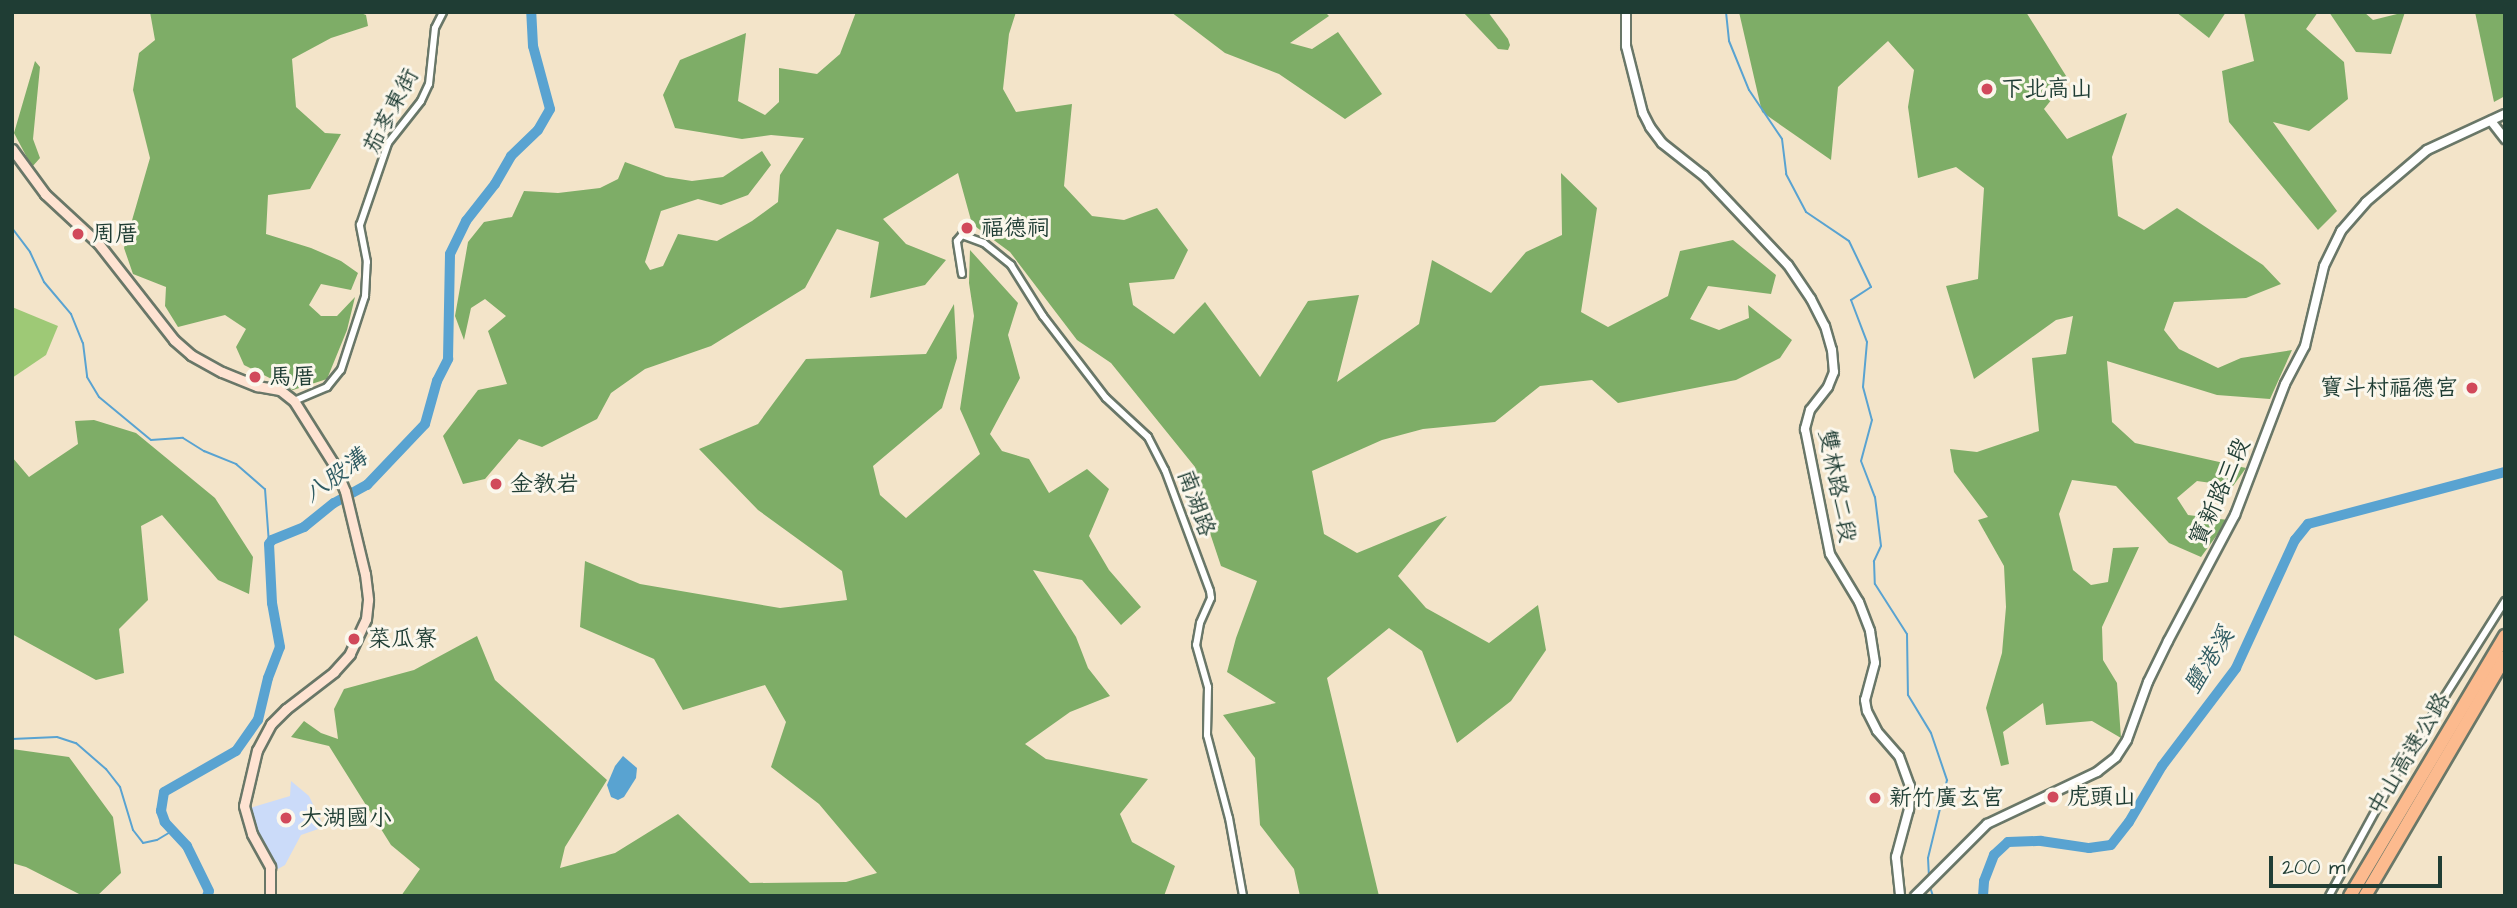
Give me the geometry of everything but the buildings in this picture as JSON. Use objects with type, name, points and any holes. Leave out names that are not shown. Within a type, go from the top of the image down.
[{"type":"highway","name":"中山高速公路","points":[[2350,896],[2505,636]]},
{"type":"highway","name":"中山高速公路","points":[[2365,896],[2505,657]]},
{"type":"main road","points":[[12,149],[45,194],[98,243],[174,340],[191,355],[222,372],[257,386],[280,390],[294,401],[333,463],[345,491],[365,574],[368,600],[366,619],[350,654],[334,672],[271,724],[257,750],[244,806],[249,826],[270,867],[270,896]]},
{"type":"street","name":"茄苳東街","points":[[294,401],[327,387],[341,370],[365,296],[367,262],[360,225],[388,143],[421,101],[429,84],[435,28],[443,12]]},
{"type":"street","name":"雙林路二段","points":[[1626,12],[1626,46],[1643,113],[1650,127],[1662,143],[1698,170],[1788,265],[1811,299],[1829,338],[1833,372],[1828,387],[1810,410],[1805,429],[1830,554],[1859,602],[1870,631],[1875,663],[1865,700],[1867,710],[1877,731],[1899,756],[1910,786],[1909,809],[1896,858],[1900,896]]},
{"type":"street","name":"寶新路三段","points":[[1917,893],[1987,824],[2097,772],[2108,765],[2122,748],[2158,662],[2235,515],[2285,384],[2305,346],[2332,248],[2357,211],[2427,149],[2505,114]]},
{"type":"street","points":[[2491,121],[2505,139]]},
{"type":"street","name":"南湖路","points":[[962,274],[957,241],[961,235],[985,243],[1011,265],[1043,316],[1106,398],[1149,438],[1166,470],[1210,591],[1211,598],[1200,623],[1196,645],[1208,687],[1207,734],[1229,818],[1243,896]]},
{"type":"street","points":[[2329,896],[2395,775],[2505,601]]},
{"type":"shaded area","name":"大湖國小","points":[[291,781],[309,796],[324,827],[301,835],[285,865],[278,869],[258,833],[250,808],[290,796]]},
{"type":"green space","points":[[150,12],[358,12],[366,15],[368,26],[331,38],[292,59],[296,107],[325,133],[341,134],[310,189],[268,195],[266,234],[311,248],[341,261],[358,273],[351,290],[321,284],[309,305],[321,316],[337,316],[355,297],[347,330],[327,379],[293,390],[244,365],[236,347],[246,329],[225,315],[178,327],[165,306],[166,287],[133,274],[124,248],[150,158],[133,90],[139,53],[155,40]]},
{"type":"green space","points":[[856,12],[1016,12],[1009,34],[1003,89],[1016,112],[1072,104],[1064,186],[1092,216],[1124,220],[1157,208],[1188,250],[1174,279],[1129,283],[1133,305],[1174,334],[1205,302],[1260,377],[1308,301],[1359,295],[1337,382],[1419,324],[1432,260],[1491,293],[1526,252],[1562,235],[1561,173],[1597,208],[1581,312],[1608,327],[1668,296],[1680,251],[1733,240],[1776,275],[1771,294],[1708,286],[1690,319],[1719,330],[1749,318],[1748,305],[1792,340],[1780,358],[1736,380],[1618,403],[1592,380],[1540,386],[1495,422],[1423,429],[1382,440],[1312,471],[1324,534],[1357,553],[1447,516],[1398,576],[1426,608],[1489,643],[1538,605],[1546,650],[1511,701],[1457,743],[1422,651],[1389,628],[1327,678],[1379,896],[1300,896],[1294,869],[1260,825],[1255,758],[1223,715],[1276,703],[1227,672],[1257,581],[1221,566],[1204,515],[1195,467],[1111,363],[1077,340],[1010,252],[972,224],[958,173],[883,219],[906,244],[946,260],[925,285],[870,298],[879,242],[837,229],[805,288],[711,346],[645,369],[611,393],[597,419],[542,447],[519,439],[485,479],[463,484],[443,436],[478,390],[507,384],[488,331],[506,316],[485,299],[471,308],[464,340],[455,316],[468,242],[484,222],[512,217],[524,191],[558,193],[600,188],[618,179],[625,162],[666,177],[692,181],[723,177],[762,151],[771,165],[748,195],[721,205],[698,199],[661,211],[645,262],[650,270],[663,266],[678,234],[717,241],[778,202],[780,175],[804,138],[771,135],[742,139],[675,128],[663,95],[680,60],[746,33],[738,101],[765,115],[779,102],[779,68],[817,74],[840,54]]},
{"type":"green space","points":[[1171,12],[1325,12],[1329,16],[1290,43],[1312,49],[1338,32],[1382,94],[1345,119],[1279,74],[1225,53]]},
{"type":"green space","points":[[1463,12],[1488,12],[1508,39],[1508,50],[1498,49]]},
{"type":"green space","points":[[1739,12],[2026,12],[2068,79],[2044,109],[2067,139],[2127,113],[2112,157],[2118,216],[2144,230],[2177,208],[2263,265],[2281,284],[2246,298],[2174,302],[2164,330],[2179,349],[2218,368],[2241,358],[2292,350],[2270,399],[2217,395],[2107,361],[2112,422],[2135,443],[2246,468],[2233,486],[2197,481],[2177,498],[2188,515],[2228,520],[2201,557],[2169,543],[2116,486],[2072,480],[2059,514],[2073,570],[2091,585],[2108,582],[2113,548],[2139,547],[2102,627],[2103,660],[2117,683],[2121,738],[2092,721],[2046,725],[2043,703],[2003,732],[2009,764],[2001,766],[1986,708],[2002,653],[2006,607],[2004,566],[1978,520],[1988,517],[1954,472],[1950,449],[1977,452],[2039,431],[2032,358],[2066,354],[2073,316],[2056,320],[1974,379],[1946,286],[1978,279],[1984,188],[1956,167],[1918,178],[1908,107],[1914,70],[1888,41],[1838,87],[1831,160],[1762,112]]},
{"type":"green space","points":[[2176,12],[2226,12],[2209,38]]},
{"type":"green space","points":[[2244,12],[2318,12],[2306,29],[2344,62],[2348,99],[2309,131],[2273,122],[2337,211],[2318,230],[2229,122],[2222,71],[2254,61]]},
{"type":"green space","points":[[2329,12],[2364,12],[2373,20],[2405,12],[2391,54],[2356,52]]},
{"type":"green space","points":[[2475,12],[2505,12],[2505,96],[2494,102]]},
{"type":"green space","points":[[35,61],[40,67],[33,139],[40,158],[32,167],[14,133]]},
{"type":"green space","points":[[970,250],[1018,303],[1008,335],[1020,378],[990,434],[1002,451],[1029,459],[1049,493],[1087,469],[1109,489],[1089,536],[1109,570],[1141,607],[1121,625],[1082,580],[1033,570],[1076,637],[1088,668],[1110,696],[1070,712],[1025,744],[1046,759],[1148,779],[1120,814],[1132,842],[1175,866],[1164,896],[401,896],[420,869],[391,845],[329,746],[291,737],[304,721],[321,733],[338,739],[334,709],[344,689],[414,670],[477,636],[495,680],[607,780],[565,847],[560,868],[615,853],[678,814],[750,883],[846,882],[877,873],[819,804],[771,767],[786,722],[765,685],[683,710],[654,659],[580,627],[585,561],[640,584],[780,608],[847,600],[842,571],[758,510],[699,449],[758,424],[806,359],[926,354],[954,304],[957,358],[942,408],[873,466],[880,495],[906,518],[980,454],[960,409],[974,316],[969,283]]},
{"type":"green space","points":[[12,307],[58,326],[46,355],[12,378]]},
{"type":"green space","points":[[94,420],[136,433],[215,498],[253,557],[249,594],[218,580],[162,515],[141,526],[148,600],[119,629],[124,673],[96,680],[12,634],[12,457],[29,477],[78,444],[75,421]]},
{"type":"green space","points":[[12,749],[69,757],[113,817],[121,873],[97,896],[83,896],[26,867],[12,863]]},
{"type":"water","points":[[623,756],[637,768],[636,778],[624,797],[618,800],[611,797],[607,785],[615,766]]},
{"type":"waterway","name":"八股溝","points":[[207,896],[209,891],[187,846],[165,822],[161,811],[164,792],[236,751],[258,720],[268,678],[280,647],[272,603],[269,544],[272,540],[304,527],[334,503],[367,485],[425,424],[437,381],[448,359],[450,254],[466,221],[495,184],[511,156],[538,130],[550,109],[533,46],[531,12]]},
{"type":"waterway","points":[[1726,12],[1729,41],[1749,90],[1782,139],[1786,174],[1806,212],[1849,241],[1871,287],[1851,300],[1867,342],[1863,387],[1872,420],[1861,461],[1875,497],[1881,546],[1874,561],[1875,584],[1907,634],[1908,695],[1931,733],[1947,780],[1928,858],[1929,878]]},
{"type":"waterway","points":[[12,228],[30,252],[44,282],[71,314],[83,343],[87,377],[99,397],[151,440],[183,438],[204,451],[236,464],[265,489],[269,544]]},
{"type":"waterway","name":"鹽港溪","points":[[1983,896],[1984,881],[1994,855],[2008,842],[2041,841],[2089,848],[2111,845],[2129,822],[2162,766],[2236,668],[2295,540],[2308,524],[2505,472]]},
{"type":"waterway","points":[[12,739],[57,737],[76,743],[106,769],[120,787],[133,830],[143,843],[157,840],[172,831]]},
{"type":"waterway","points":[[1930,887],[1933,896]]},
{"type":"place","name":"下北高山","points":[[1987,89]]},
{"type":"place","name":"福德祠","points":[[967,228]]},
{"type":"place","name":"周厝","points":[[78,234]]},
{"type":"place","name":"馬厝","points":[[255,377]]},
{"type":"place","name":"寶斗村福德宮","points":[[2472,388]]},
{"type":"place","name":"金教岩","points":[[496,484]]},
{"type":"place","name":"菜瓜寮","points":[[354,639]]},
{"type":"place","name":"虎頭山","points":[[2053,797]]},
{"type":"place","name":"新竹廣玄宮","points":[[1875,798]]},
{"type":"place","name":"大湖國小","points":[[286,818]]}]
